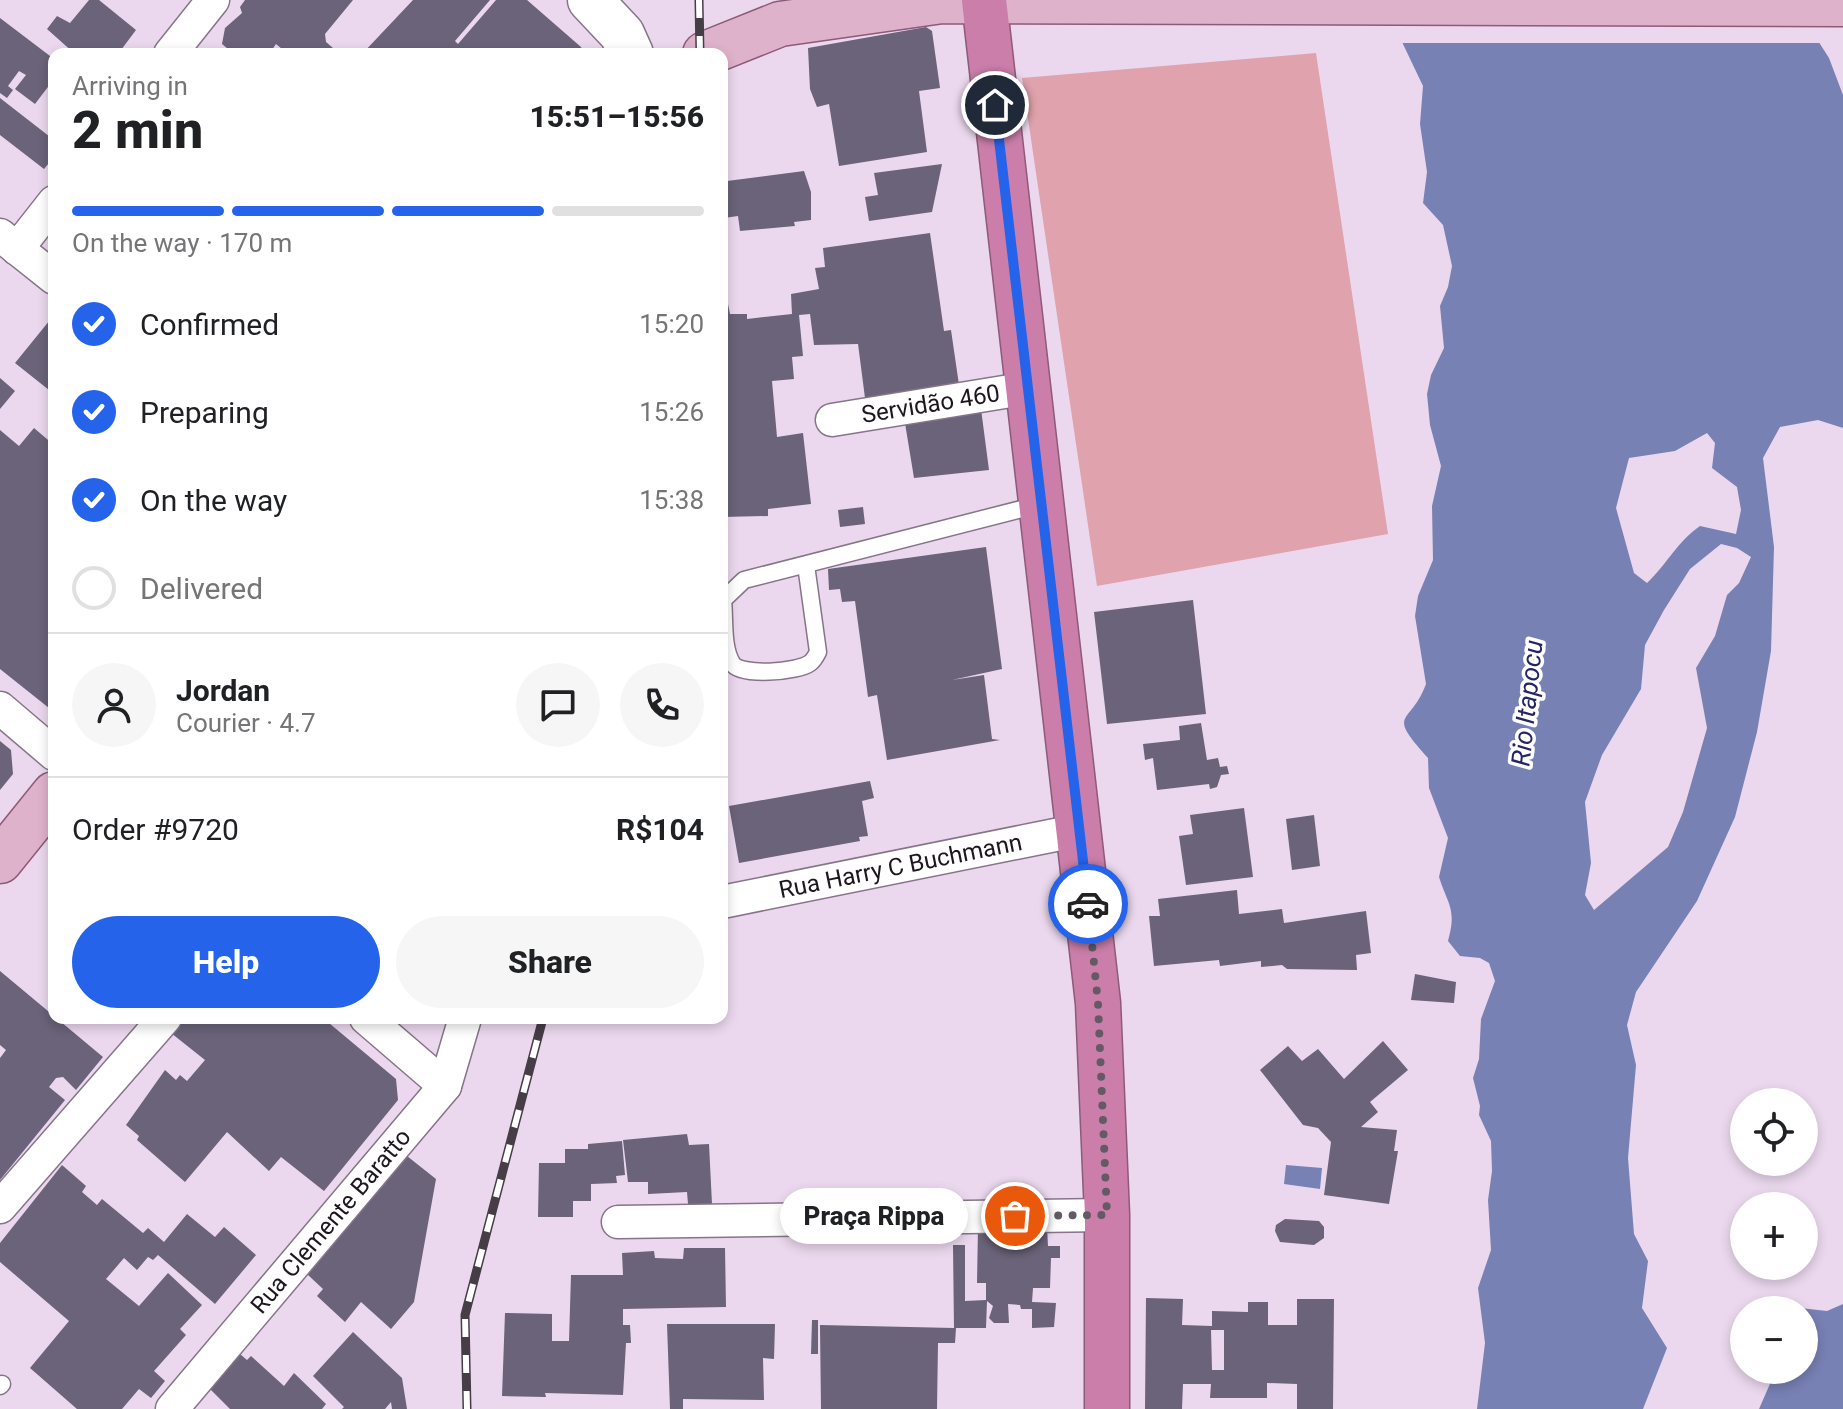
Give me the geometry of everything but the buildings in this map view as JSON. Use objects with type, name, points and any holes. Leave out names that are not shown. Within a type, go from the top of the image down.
[{"type":"highway","points":[[984,0],[1098,1003],[1107,1215],[1107,1409]]},
{"type":"main road","points":[[720,48],[780,24],[922,3],[984,0],[1282,4],[1843,4]]},
{"type":"main road","points":[[0,861],[48,801]]},
{"type":"street","points":[[175,48],[213,0]]},
{"type":"street","points":[[590,0],[622,34],[628,48]]},
{"type":"street","points":[[48,207],[9,242],[48,273]]},
{"type":"street","name":"Servidão 460","points":[[832,420],[1029,388]]},
{"type":"street","points":[[0,708],[48,749]]},
{"type":"street","name":"Rua Harry C Buchmann","points":[[728,901],[1080,830]]},
{"type":"street","points":[[0,1207],[160,1024]]},
{"type":"street","points":[[373,1024],[445,1086]]},
{"type":"street","name":"Rua Clemente Baratto","points":[[172,1409],[445,1086],[463,1024]]},
{"type":"street","points":[[618,1222],[1107,1215]]},
{"type":"lane","points":[[728,595],[744,580],[1042,504]]},
{"type":"lane","points":[[728,655],[733,667],[745,673],[811,663],[818,652],[806,565]]},
{"type":"shaded area","points":[[1316,53],[1388,534],[1097,586],[1022,78]]},
{"type":"water","name":"Rio Itapocu","points":[[1382,0],[1792,0],[1829,58],[1843,95],[1843,428],[1818,420],[1780,427],[1763,458],[1774,547],[1771,651],[1757,732],[1735,817],[1697,901],[1636,992],[1627,1025],[1636,1065],[1628,1158],[1634,1234],[1648,1261],[1642,1308],[1667,1348],[1643,1409],[1477,1409],[1485,1343],[1478,1288],[1491,1250],[1488,1200],[1492,1171],[1491,1141],[1479,1115],[1480,1106],[1473,1078],[1479,1059],[1481,1019],[1495,981],[1489,963],[1480,958],[1460,956],[1448,941],[1451,914],[1439,877],[1448,838],[1429,788],[1428,758],[1404,725],[1426,684],[1415,616],[1418,596],[1433,560],[1432,506],[1441,466],[1430,425],[1427,394],[1431,375],[1444,348],[1440,306],[1452,266],[1443,225],[1423,203],[1427,172],[1420,124],[1423,86]],"holes":[[[1707,433],[1715,443],[1712,468],[1737,487],[1741,510],[1736,534],[1700,526],[1647,583],[1634,573],[1616,508],[1629,458],[1675,451]],[[1721,544],[1737,548],[1751,557],[1739,583],[1727,595],[1715,636],[1696,668],[1707,728],[1683,812],[1668,847],[1594,910],[1585,895],[1591,863],[1585,802],[1602,755],[1641,689],[1645,645],[1690,569]]]},
{"type":"water","points":[[1286,1165],[1322,1168],[1320,1189],[1284,1184]]},
{"type":"water","points":[[1843,1304],[1843,1409],[1759,1409],[1770,1384],[1818,1384],[1818,1310],[1827,1311]]},
{"type":"pier","points":[[1378,0],[1796,0],[1824,43],[1398,43]]},
{"type":"railway","points":[[699,0],[700,48]]},
{"type":"railway","points":[[467,1409],[465,1315],[541,1024]]},
{"type":"way so far","points":[[1015,1216],[1107,1215],[1098,1003],[1088,904]]},
{"type":"place","name":"Praça Rippa","points":[[1015,1216]]},
{"type":"route","points":[[995,105],[1088,904]]}]
